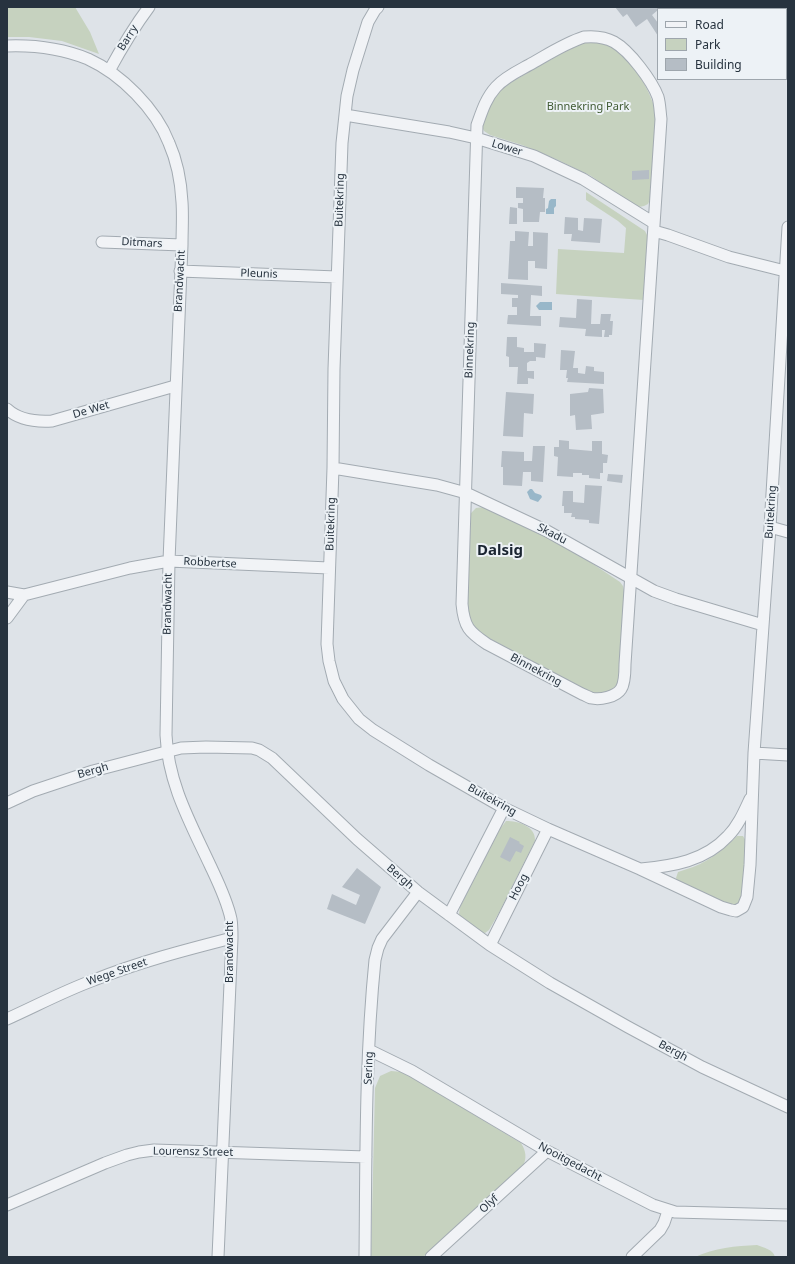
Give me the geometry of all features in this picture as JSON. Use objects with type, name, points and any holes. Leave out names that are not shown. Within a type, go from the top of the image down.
[{"type":"street","name":"Barry","points":[[109,71],[122,46],[149,7]]},
{"type":"street","name":"Buitekring","points":[[378,7],[374,10],[368,22],[353,70],[347,96],[342,143],[334,369],[333,468],[327,644],[334,681],[343,700],[359,719],[373,730],[429,765],[504,808],[721,907],[736,911],[743,908],[747,897],[749,871],[754,753],[784,354],[785,271],[788,227]]},
{"type":"street","name":"Binnekring","points":[[594,36],[614,42],[620,47],[637,64],[658,97],[661,132],[654,227],[632,579],[624,680],[620,690],[612,696],[592,698],[487,644],[473,634],[467,627],[463,616],[462,604],[476,138],[477,125],[483,107],[497,85],[506,78],[577,39],[594,36]]},
{"type":"street","name":"Brandwacht","points":[[7,46],[29,46],[67,52],[88,59],[109,71],[135,92],[155,116],[169,142],[178,173],[182,202],[182,245],[169,561],[166,735],[167,751],[178,796],[226,903],[231,920],[232,938],[218,1257]]},
{"type":"street","name":"Lower","points":[[345,115],[449,132],[476,138],[534,156],[582,179],[668,235],[729,257],[785,271]]},
{"type":"street","name":"Ditmars","points":[[102,242],[182,245]]},
{"type":"street","name":"Pleunis","points":[[180,271],[337,277]]},
{"type":"street","name":"De Wet","points":[[7,409],[11,413],[25,419],[40,422],[52,422],[175,386]]},
{"type":"street","name":"Skadu","points":[[333,468],[437,485],[466,493],[547,531],[654,591],[763,626]]},
{"type":"street","points":[[770,527],[788,532]]},
{"type":"street","name":"Robbertse","points":[[7,592],[24,595],[130,568],[169,561],[329,568]]},
{"type":"street","points":[[7,618],[24,595]]},
{"type":"street","name":"Bergh","points":[[7,803],[86,773],[181,748],[252,748],[259,750],[266,754],[356,839],[418,892],[490,945],[550,983],[628,1027],[702,1067],[788,1107]]},
{"type":"street","points":[[754,753],[788,755]]},
{"type":"street","name":"Buitekring","points":[[640,869],[667,867],[691,861],[712,849],[728,836],[740,819],[752,796]]},
{"type":"street","points":[[449,915],[504,808]]},
{"type":"street","name":"Hoog","points":[[490,945],[548,829]]},
{"type":"street","name":"Sering","points":[[365,1257],[369,1050],[375,960],[382,939],[418,892]]},
{"type":"street","name":"Wege Street","points":[[7,1019],[95,979],[141,963],[232,938]]},
{"type":"street","name":"Nooitgedacht","points":[[369,1050],[412,1071],[547,1151],[653,1206],[668,1211],[687,1213],[788,1215]]},
{"type":"street","name":"Lourensz Street","points":[[7,1205],[105,1163],[139,1152],[154,1150],[366,1156]]},
{"type":"street","name":"Olyf","points":[[431,1257],[547,1151]]},
{"type":"street","points":[[632,1257],[660,1230],[668,1211]]},
{"type":"green space","points":[[7,7],[75,7],[90,32],[99,54],[62,41],[29,37],[7,37]]},
{"type":"green space","name":"Binnekring Park","points":[[589,42],[611,46],[619,51],[640,76],[651,97],[657,116],[650,200],[648,204],[644,206],[639,207],[627,201],[591,176],[522,145],[490,135],[484,131],[482,127],[492,100],[503,87],[567,50],[579,44]]},
{"type":"green space","points":[[586,192],[645,231],[647,241],[644,300],[556,294],[558,249],[624,253],[626,228],[586,200]]},
{"type":"green space","points":[[484,507],[519,522],[575,552],[620,582],[623,586],[625,596],[618,684],[611,692],[595,695],[483,635],[470,623],[467,610],[471,513],[476,508]]},
{"type":"green space","points":[[506,821],[525,825],[533,832],[535,841],[500,911],[489,930],[485,933],[469,926],[460,918],[460,907],[500,829]]},
{"type":"green space","points":[[737,836],[743,836],[746,841],[743,898],[741,904],[732,906],[678,882],[676,878],[678,872],[691,868],[711,858]]},
{"type":"green space","points":[[391,1071],[403,1072],[521,1143],[525,1154],[523,1166],[423,1257],[371,1257],[375,1088],[380,1076]]},
{"type":"green space","points":[[757,1245],[770,1250],[775,1257],[695,1257],[717,1250]]},
{"type":"water","points":[[551,199],[556,199],[554,214],[546,214],[546,209],[548,208],[549,201]]},
{"type":"water","points":[[540,302],[552,302],[552,310],[539,310],[536,306]]},
{"type":"water","points":[[530,489],[541,495],[542,497],[538,502],[530,499],[527,492]]},
{"type":"building","points":[[615,7],[663,7],[657,8],[657,11],[652,15],[657,22],[657,34],[647,19],[636,27],[627,14],[623,17]]},
{"type":"building","points":[[649,170],[649,179],[632,180],[632,171]]},
{"type":"building","points":[[516,187],[544,188],[543,198],[545,198],[545,212],[540,212],[539,222],[523,222],[523,209],[518,208],[518,203],[523,203],[523,198],[516,198]]},
{"type":"building","points":[[510,207],[517,208],[517,224],[509,224]]},
{"type":"building","points":[[565,217],[578,218],[578,230],[583,231],[584,218],[602,219],[600,243],[571,241],[572,234],[564,234]]},
{"type":"building","points":[[515,231],[529,232],[528,246],[533,246],[533,232],[548,233],[547,269],[535,268],[535,261],[528,261],[528,280],[508,279],[510,241],[515,241]]},
{"type":"building","points":[[501,283],[542,286],[542,296],[531,295],[530,316],[541,316],[541,326],[507,324],[508,315],[517,315],[517,307],[512,307],[512,298],[518,298],[518,295],[501,294]]},
{"type":"building","points":[[577,299],[592,300],[591,324],[600,324],[601,314],[611,314],[610,321],[613,321],[612,335],[609,335],[609,337],[604,337],[605,330],[602,330],[602,337],[585,336],[586,329],[559,327],[560,317],[576,318]]},
{"type":"building","points":[[507,337],[517,337],[517,347],[524,348],[524,352],[534,352],[534,343],[546,344],[545,358],[536,357],[536,361],[530,361],[527,363],[527,371],[534,371],[534,379],[528,378],[528,384],[517,384],[518,367],[509,367],[509,357],[506,356]]},
{"type":"building","points":[[561,350],[575,351],[573,368],[578,368],[578,373],[585,374],[586,366],[594,367],[594,371],[604,372],[604,384],[567,382],[567,370],[560,370]]},
{"type":"building","points":[[589,388],[603,389],[604,413],[591,415],[592,429],[576,430],[575,415],[570,416],[570,394],[588,392]]},
{"type":"building","points":[[506,392],[534,394],[533,414],[524,413],[523,437],[503,436]]},
{"type":"building","points":[[559,440],[569,441],[569,449],[592,451],[592,441],[602,441],[602,454],[608,455],[607,463],[603,463],[603,473],[600,473],[600,479],[589,478],[589,475],[582,475],[582,473],[573,473],[573,477],[557,476],[558,457],[554,456],[554,447],[559,447]]},
{"type":"building","points":[[533,446],[545,446],[543,482],[531,481],[531,472],[523,472],[522,486],[503,485],[503,467],[501,467],[502,451],[524,452],[524,461],[532,461]]},
{"type":"building","points":[[608,474],[623,475],[622,483],[607,481]]},
{"type":"building","points":[[585,485],[602,486],[599,524],[589,523],[589,520],[575,519],[575,517],[571,517],[572,513],[564,513],[564,506],[562,506],[563,491],[573,491],[573,502],[584,503]]},
{"type":"building","points":[[510,837],[520,842],[519,843],[524,846],[521,853],[516,851],[510,862],[500,857]]},
{"type":"building","points":[[357,868],[381,887],[365,924],[327,909],[332,894],[356,905],[360,895],[342,887]]},
{"type":"district","name":"Dalsig","points":[[500,551]]}]
